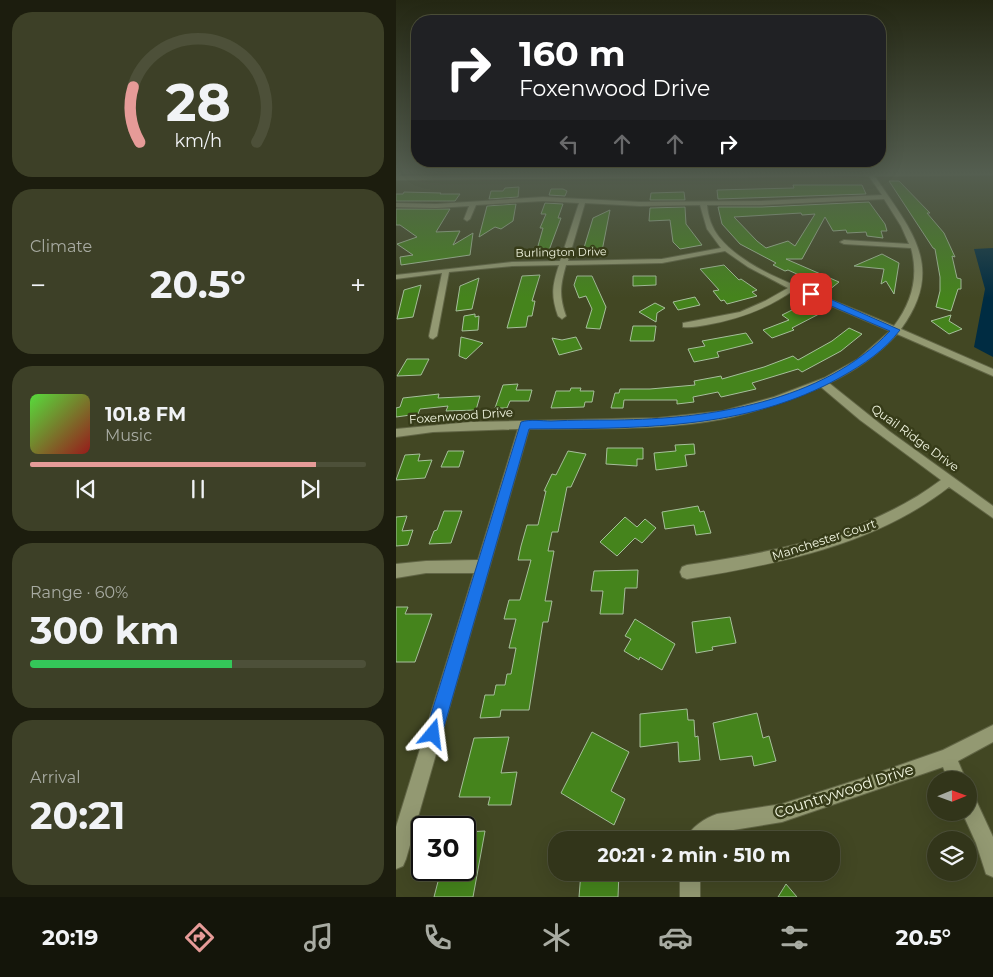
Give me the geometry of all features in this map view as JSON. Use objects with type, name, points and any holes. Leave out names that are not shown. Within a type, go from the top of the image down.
[{"type":"street","points":[[468,220],[470,214]]},
{"type":"street","points":[[562,316],[556,298],[558,280],[579,214]]},
{"type":"street","points":[[706,214],[709,226],[726,249],[746,263],[794,287],[993,374]]},
{"type":"street","name":"Foxenwood Drive","points":[[396,433],[477,426],[641,424],[696,419],[738,412],[773,402],[822,383],[865,359],[878,349],[896,330],[914,303],[918,287],[918,260],[914,246],[895,214]]},
{"type":"street","points":[[844,242],[914,246]]},
{"type":"street","name":"Burlington Drive","points":[[396,277],[512,264],[662,261],[726,249]]},
{"type":"street","points":[[433,336],[446,270]]},
{"type":"street","points":[[686,325],[711,322],[757,310],[794,287]]},
{"type":"street","name":"Quail Ridge Drive","points":[[822,383],[864,419],[993,513]]},
{"type":"street","points":[[396,859],[401,827],[525,425]]},
{"type":"street","name":"Manchester Court","points":[[687,572],[759,561],[844,536],[914,505],[950,480]]},
{"type":"street","points":[[396,572],[426,567],[483,566]]},
{"type":"street","name":"Countrywood Drive","points":[[707,831],[717,823],[782,813],[863,787],[947,757],[993,733]]},
{"type":"street","points":[[947,757],[953,771]]},
{"type":"street","points":[[976,821],[985,841],[993,867]]},
{"type":"street","points":[[690,881],[690,897]]},
{"type":"water","points":[[993,248],[993,357],[974,347],[985,289],[974,249]]},
{"type":"building","points":[[396,214],[447,214],[436,232],[460,231],[453,245],[473,233],[470,255],[401,265],[400,257],[413,255],[397,244],[417,237],[400,225],[396,225]]},
{"type":"building","points":[[485,214],[514,214],[513,221],[501,229],[495,227],[479,237]]},
{"type":"building","points":[[541,214],[559,214],[558,218],[561,218],[548,253],[536,253],[543,228],[540,228],[546,214]]},
{"type":"building","points":[[602,214],[609,214],[602,251],[583,251],[593,218]]},
{"type":"building","points":[[650,214],[685,214],[686,224],[702,245],[680,249],[673,242],[670,220],[649,221]]},
{"type":"building","points":[[720,214],[787,214],[734,217],[766,248],[788,241],[795,246],[815,214],[801,214],[878,214],[885,224],[887,231],[881,231],[883,238],[867,236],[866,232],[847,233],[846,230],[833,231],[825,217],[802,259],[786,259],[839,282],[829,290],[788,270],[785,271],[773,265],[776,263],[740,244],[722,224]]},
{"type":"building","points":[[911,214],[928,214],[944,233],[955,257],[952,256],[957,278],[961,279],[961,289],[958,289],[951,311],[936,307],[940,291],[940,277],[935,249]]},
{"type":"building","points":[[882,254],[899,263],[894,294],[886,281],[881,284],[884,269],[854,266]]},
{"type":"building","points":[[724,265],[739,280],[741,279],[757,290],[752,292],[757,296],[727,304],[724,300],[721,301],[713,291],[719,290],[700,269]]},
{"type":"building","points":[[540,275],[532,301],[535,301],[532,316],[528,316],[526,327],[507,328],[522,276]]},
{"type":"building","points":[[577,276],[592,276],[606,307],[600,329],[586,328],[592,309],[586,296],[579,298],[574,285]]},
{"type":"building","points":[[633,276],[656,276],[656,285],[633,286]]},
{"type":"building","points":[[479,278],[472,309],[456,311],[460,286]]},
{"type":"building","points":[[421,285],[413,317],[397,319],[404,290]]},
{"type":"building","points":[[695,297],[700,305],[678,310],[673,302]]},
{"type":"building","points":[[655,303],[665,308],[657,313],[656,322],[639,312]]},
{"type":"building","points":[[808,307],[819,314],[792,328],[794,330],[772,338],[763,330],[789,320],[782,315],[792,310],[795,312]]},
{"type":"building","points":[[475,314],[475,317],[479,316],[478,330],[462,331],[464,316]]},
{"type":"building","points":[[951,315],[949,321],[962,329],[949,334],[931,321]]},
{"type":"building","points":[[633,326],[656,326],[654,341],[630,341]]},
{"type":"building","points":[[849,328],[862,334],[841,351],[802,372],[798,369],[752,383],[756,389],[721,397],[718,392],[693,397],[694,402],[677,404],[677,400],[624,400],[623,408],[611,408],[615,393],[619,393],[620,389],[650,389],[695,385],[694,381],[721,376],[722,379],[764,367],[793,356],[798,360],[832,341]]},
{"type":"building","points":[[746,333],[753,343],[717,352],[719,357],[694,362],[688,349],[705,346],[702,341]]},
{"type":"building","points":[[461,337],[483,343],[466,359],[459,356]]},
{"type":"building","points":[[576,337],[582,349],[559,355],[552,338],[562,340]]},
{"type":"building","points":[[407,359],[429,359],[421,375],[397,376]]},
{"type":"building","points":[[518,384],[516,390],[532,390],[529,401],[510,401],[507,408],[495,408],[503,385]]},
{"type":"building","points":[[571,388],[581,388],[580,391],[594,391],[592,402],[585,402],[584,407],[551,408],[556,391],[570,391]]},
{"type":"building","points":[[439,394],[438,398],[480,396],[476,410],[446,411],[448,406],[420,409],[418,414],[396,417],[396,408],[400,407],[403,398]]},
{"type":"building","points":[[694,444],[695,454],[685,455],[687,466],[656,470],[654,453],[676,451],[675,445]]},
{"type":"building","points":[[607,448],[643,448],[643,459],[637,459],[637,466],[606,464]]},
{"type":"building","points":[[448,451],[464,451],[459,467],[441,467]]},
{"type":"building","points":[[568,451],[586,454],[571,487],[567,487],[558,532],[552,532],[548,551],[554,551],[545,601],[552,601],[548,622],[543,622],[529,710],[501,710],[500,717],[480,718],[485,695],[494,695],[496,685],[505,685],[507,674],[511,674],[516,648],[509,648],[516,619],[504,619],[509,600],[520,600],[531,560],[518,560],[527,525],[538,525],[546,491],[544,491],[552,474],[556,475]]},
{"type":"building","points":[[420,454],[418,461],[432,460],[425,478],[396,480],[405,455]]},
{"type":"building","points":[[698,506],[700,512],[704,511],[711,533],[696,535],[694,525],[665,529],[662,512]]},
{"type":"building","points":[[444,511],[462,511],[451,543],[429,544],[434,531],[437,530]]},
{"type":"building","points":[[407,516],[402,531],[413,530],[408,545],[396,546],[396,517]]},
{"type":"building","points":[[625,517],[637,527],[645,519],[656,528],[642,543],[635,538],[617,556],[600,542]]},
{"type":"building","points":[[638,570],[637,588],[625,588],[623,614],[600,614],[603,591],[591,591],[594,571]]},
{"type":"building","points":[[396,607],[408,607],[405,614],[432,614],[415,662],[396,662]]},
{"type":"building","points":[[730,617],[736,643],[712,647],[713,650],[696,653],[692,622]]},
{"type":"building","points":[[635,619],[675,644],[662,670],[640,657],[639,660],[624,651],[631,639],[625,636]]},
{"type":"building","points":[[687,709],[688,720],[694,720],[695,737],[698,736],[700,760],[679,762],[678,742],[640,747],[640,714]]},
{"type":"building","points":[[757,713],[763,738],[769,736],[776,761],[754,766],[752,756],[720,760],[713,723]]},
{"type":"building","points":[[592,732],[629,752],[611,791],[625,799],[614,825],[561,793]]},
{"type":"building","points":[[509,737],[501,773],[517,772],[511,805],[488,805],[490,797],[459,797],[474,738]]},
{"type":"building","points":[[476,831],[485,831],[476,880]]},
{"type":"building","points":[[438,881],[476,881],[473,897],[434,897]]},
{"type":"building","points":[[580,881],[619,881],[618,897],[579,897]]},
{"type":"building","points":[[786,884],[797,897],[778,897]]},
{"type":"route","points":[[433,734],[525,425],[641,424],[696,419],[738,412],[782,399],[822,383],[865,359],[878,349],[896,330],[811,294]]}]
